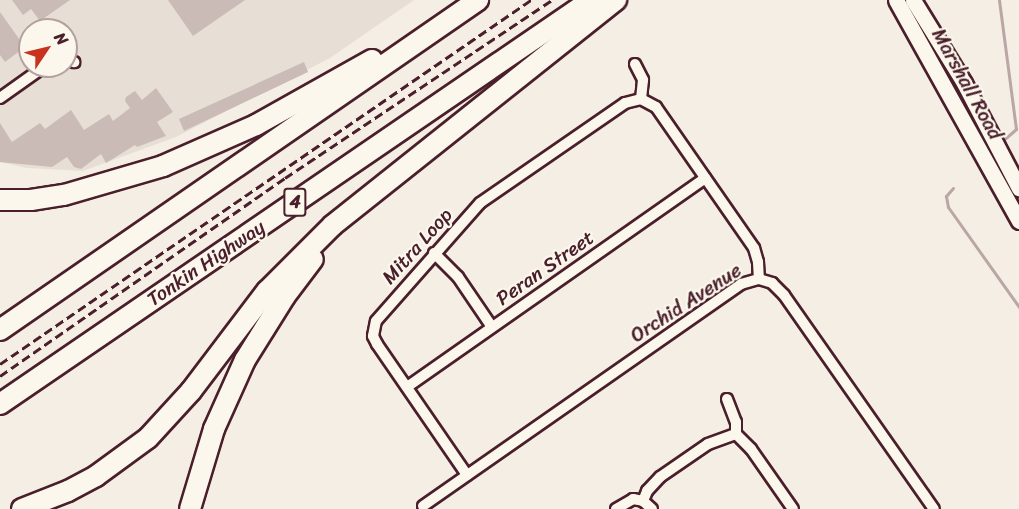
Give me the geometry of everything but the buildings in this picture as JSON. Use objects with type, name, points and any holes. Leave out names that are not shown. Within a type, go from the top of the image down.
[{"type":"highway","points":[[0,200],[31,200],[114,183],[208,148],[256,124],[402,42],[467,0]]},
{"type":"highway","points":[[0,330],[478,0]]},
{"type":"highway","name":"Tonkin Highway","points":[[0,404],[591,0]]},
{"type":"highway","points":[[22,509],[68,491],[96,476],[148,438],[191,391],[250,310],[333,225],[616,0]]},
{"type":"highway","points":[[190,509],[214,429],[245,360],[264,327],[307,265],[338,230],[386,184]]},
{"type":"main road","name":"Marshall Road","points":[[896,0],[1019,221]]},
{"type":"main road","name":"Marshall Road","points":[[913,0],[964,83],[1019,188]]},
{"type":"street","points":[[635,64],[643,80],[641,99],[656,107],[754,248],[759,279]]},
{"type":"street","points":[[0,98],[28,78]]},
{"type":"street","name":"Mitra Loop","points":[[467,476],[377,344],[373,329],[381,312],[488,197],[625,102],[641,99]]},
{"type":"street","name":"Peran Street","points":[[406,387],[705,178]]},
{"type":"street","points":[[434,253],[458,277],[492,327]]},
{"type":"street","name":"Orchid Avenue","points":[[423,506],[741,284],[759,279],[772,283],[784,295],[934,509]]},
{"type":"street","points":[[727,399],[735,422],[736,434],[751,449],[793,509]]},
{"type":"street","points":[[643,501],[651,486],[660,477],[708,444],[736,434]]},
{"type":"street","points":[[616,509],[633,499],[643,501],[652,509]]},
{"type":"shaded area","points":[[0,0],[414,0],[330,58],[176,137],[83,171],[27,168],[0,162]]},
{"type":"waterway","points":[[999,0],[1016,129],[1000,143]]},
{"type":"waterway","points":[[953,188],[946,196],[948,207],[1019,307]]},
{"type":"railway","points":[[0,364],[531,0]]},
{"type":"railway","points":[[0,376],[285,178],[552,0]]}]
